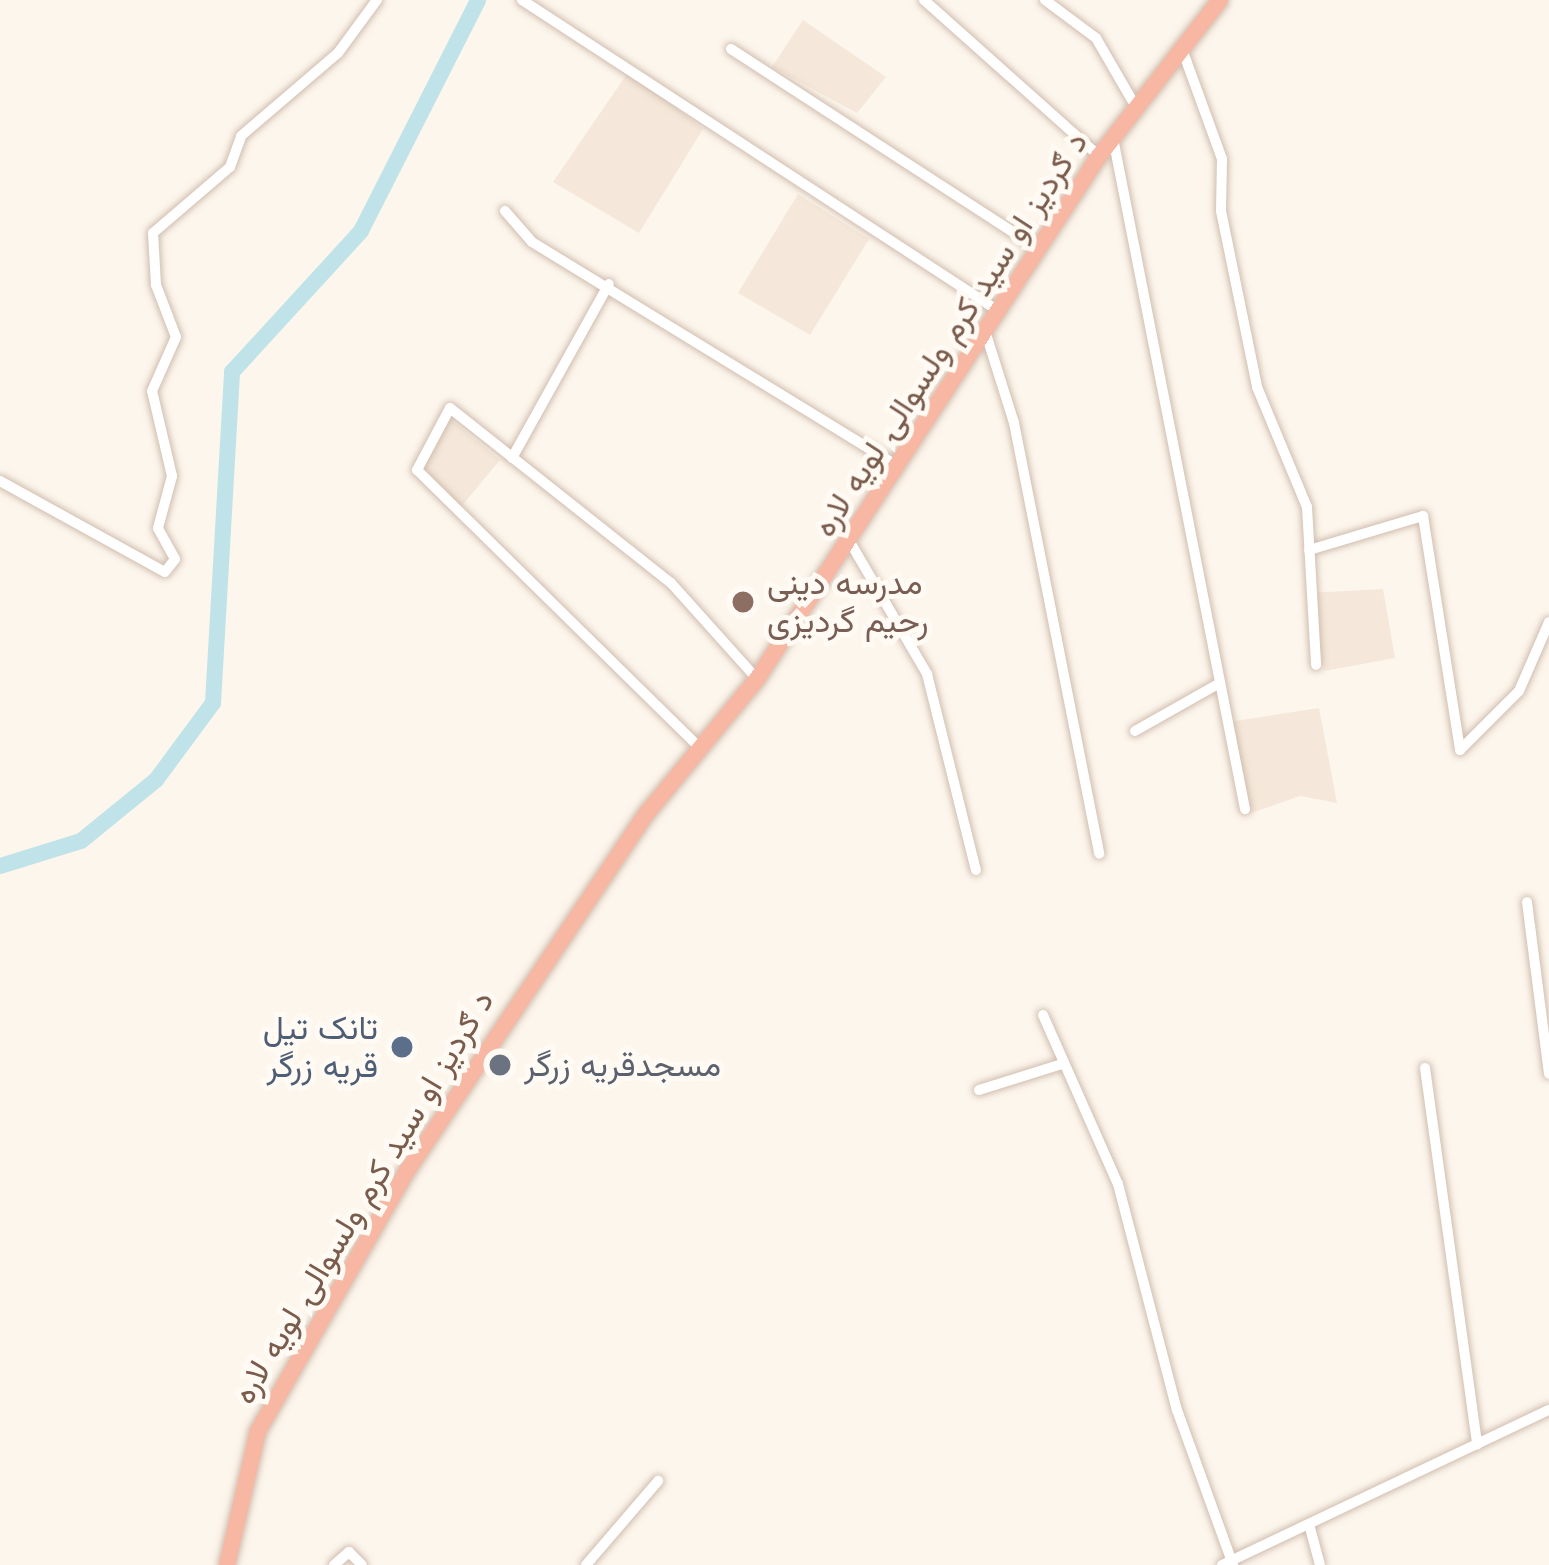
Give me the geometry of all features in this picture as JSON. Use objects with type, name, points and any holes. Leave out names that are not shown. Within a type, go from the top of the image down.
[{"type":"highway","name":"د ګردیز او سید کرم ولسوالۍ لویه لاره","points":[[227,1565],[258,1431],[407,1171],[512,1006],[757,679],[900,468],[1100,156],[1220,0]]},
{"type":"street","points":[[0,481],[165,572],[176,559],[158,528],[172,476],[152,392],[176,337],[155,285],[153,233],[230,166],[241,136],[338,53],[377,0]]},
{"type":"street","points":[[522,0],[1000,312]]},
{"type":"street","points":[[924,0],[1100,156]]},
{"type":"street","points":[[1045,0],[1096,38],[1136,107]]},
{"type":"street","points":[[1182,49],[1207,94],[1257,387],[1298,470],[1309,550],[1316,665]]},
{"type":"street","points":[[731,50],[1040,250]]},
{"type":"street","points":[[1113,138],[1245,808]]},
{"type":"street","points":[[505,211],[506,224],[900,468]]},
{"type":"street","points":[[512,458],[609,284]]},
{"type":"street","points":[[986,334],[1014,423],[1099,854]]},
{"type":"street","points":[[701,749],[417,470],[450,408],[670,584],[757,679]]},
{"type":"street","points":[[1309,550],[1424,516],[1460,750],[1519,691],[1549,622]]},
{"type":"street","points":[[850,542],[919,654],[976,870]]},
{"type":"street","points":[[1135,731],[1220,683]]},
{"type":"street","points":[[1527,902],[1549,1074]]},
{"type":"street","points":[[1043,1015],[1118,1184],[1177,1410],[1229,1564],[1549,1410]]},
{"type":"street","points":[[979,1090],[1062,1064]]},
{"type":"street","points":[[1425,1068],[1477,1444]]},
{"type":"street","points":[[586,1565],[658,1481]]},
{"type":"street","points":[[1309,1524],[1321,1565]]},
{"type":"street","points":[[334,1565],[349,1552],[362,1565]]},
{"type":"shaded area","points":[[803,20],[886,77],[857,113],[772,67]]},
{"type":"shaded area","points":[[629,71],[703,129],[639,233],[553,182]]},
{"type":"shaded area","points":[[798,194],[869,239],[810,335],[738,293]]},
{"type":"shaded area","points":[[445,415],[500,460],[455,514],[413,467]]},
{"type":"shaded area","points":[[1383,589],[1395,658],[1324,671],[1309,593]]},
{"type":"shaded area","points":[[1319,708],[1337,803],[1300,796],[1248,814],[1229,722]]},
{"type":"waterway","points":[[0,866],[81,841],[156,780],[213,703],[232,372],[361,231],[478,0]]},
{"type":"place","name":"مدرسه دینی رحیم گردیزی","points":[[743,602]]},
{"type":"place","name":"تانک تیل قریه زرگر","points":[[402,1047]]},
{"type":"place","name":"مسجدقریه زرگر","points":[[500,1065]]}]
